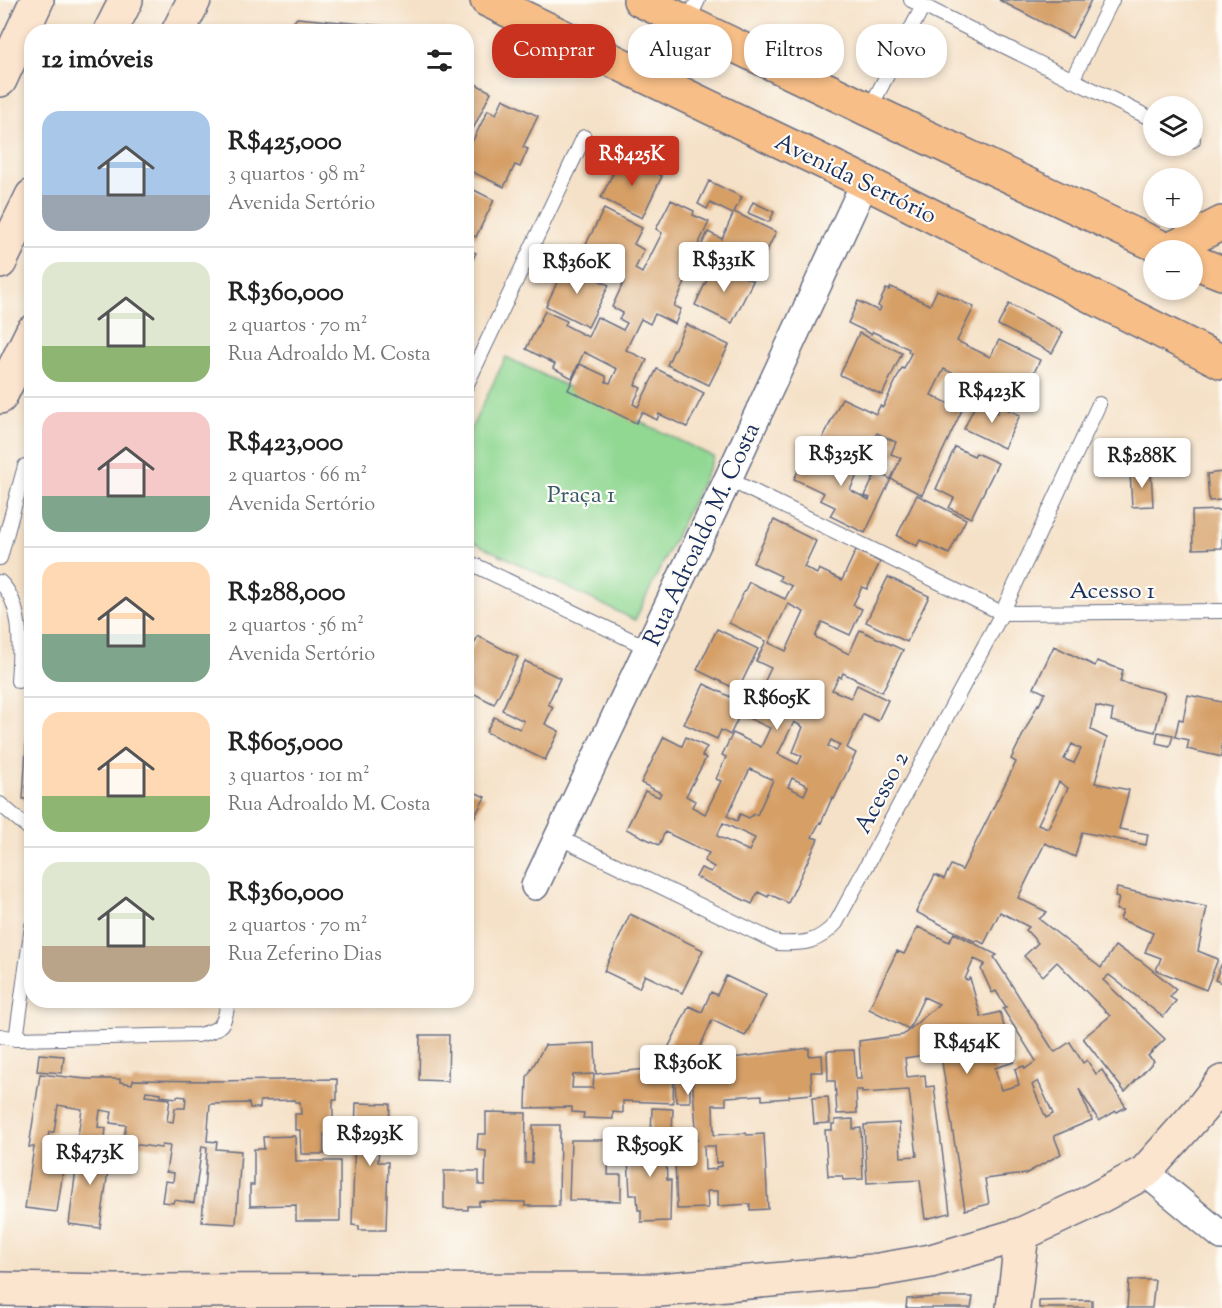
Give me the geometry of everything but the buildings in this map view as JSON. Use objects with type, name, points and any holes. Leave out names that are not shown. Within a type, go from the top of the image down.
[{"type":"main road","name":"Avenida Sertório","points":[[487,0],[865,182],[1222,362]]},
{"type":"main road","points":[[640,0],[693,11],[869,110],[1147,240]]},
{"type":"main road","points":[[1188,240],[1222,223]]},
{"type":"main road","points":[[1203,265],[1222,273]]},
{"type":"street","points":[[26,24],[37,0]]},
{"type":"street","points":[[115,24],[126,0]]},
{"type":"street","points":[[182,24],[194,0]]},
{"type":"street","points":[[0,80],[24,28]]},
{"type":"street","name":"Rua Adroaldo M. Costa","points":[[535,886],[728,479],[865,182]]},
{"type":"street","points":[[0,261],[24,212]]},
{"type":"street","points":[[0,397],[24,348]]},
{"type":"street","points":[[0,1289],[343,1299],[657,1299],[873,1271],[931,1261],[1022,1234],[1084,1205],[1145,1172],[1222,1082]]},
{"type":"street","points":[[1145,1172],[1222,1236]]},
{"type":"street","points":[[1013,1308],[1022,1234]]},
{"type":"lane","points":[[1072,80],[1112,0]]},
{"type":"lane","points":[[869,110],[917,3],[1143,115]]},
{"type":"lane","points":[[474,369],[584,137]]},
{"type":"lane","name":"Acesso 2","points":[[558,837],[778,943],[797,944],[813,941],[827,933],[836,923],[1002,613],[1099,404]]},
{"type":"lane","points":[[0,558],[24,470]]},
{"type":"lane","points":[[728,479],[1002,613]]},
{"type":"lane","points":[[474,565],[648,648]]},
{"type":"lane","points":[[0,582],[7,589],[15,605],[20,648],[18,681]]},
{"type":"lane","name":"Acesso 1","points":[[1002,613],[1222,611]]},
{"type":"lane","points":[[0,804],[24,824]]},
{"type":"lane","points":[[16,1039],[24,982]]},
{"type":"lane","points":[[0,1036],[16,1039],[198,1035],[210,1033],[222,1024],[227,1008]]},
{"type":"green space","name":"Praça 1","points":[[506,357],[714,457],[635,620],[474,542],[474,423]]}]
